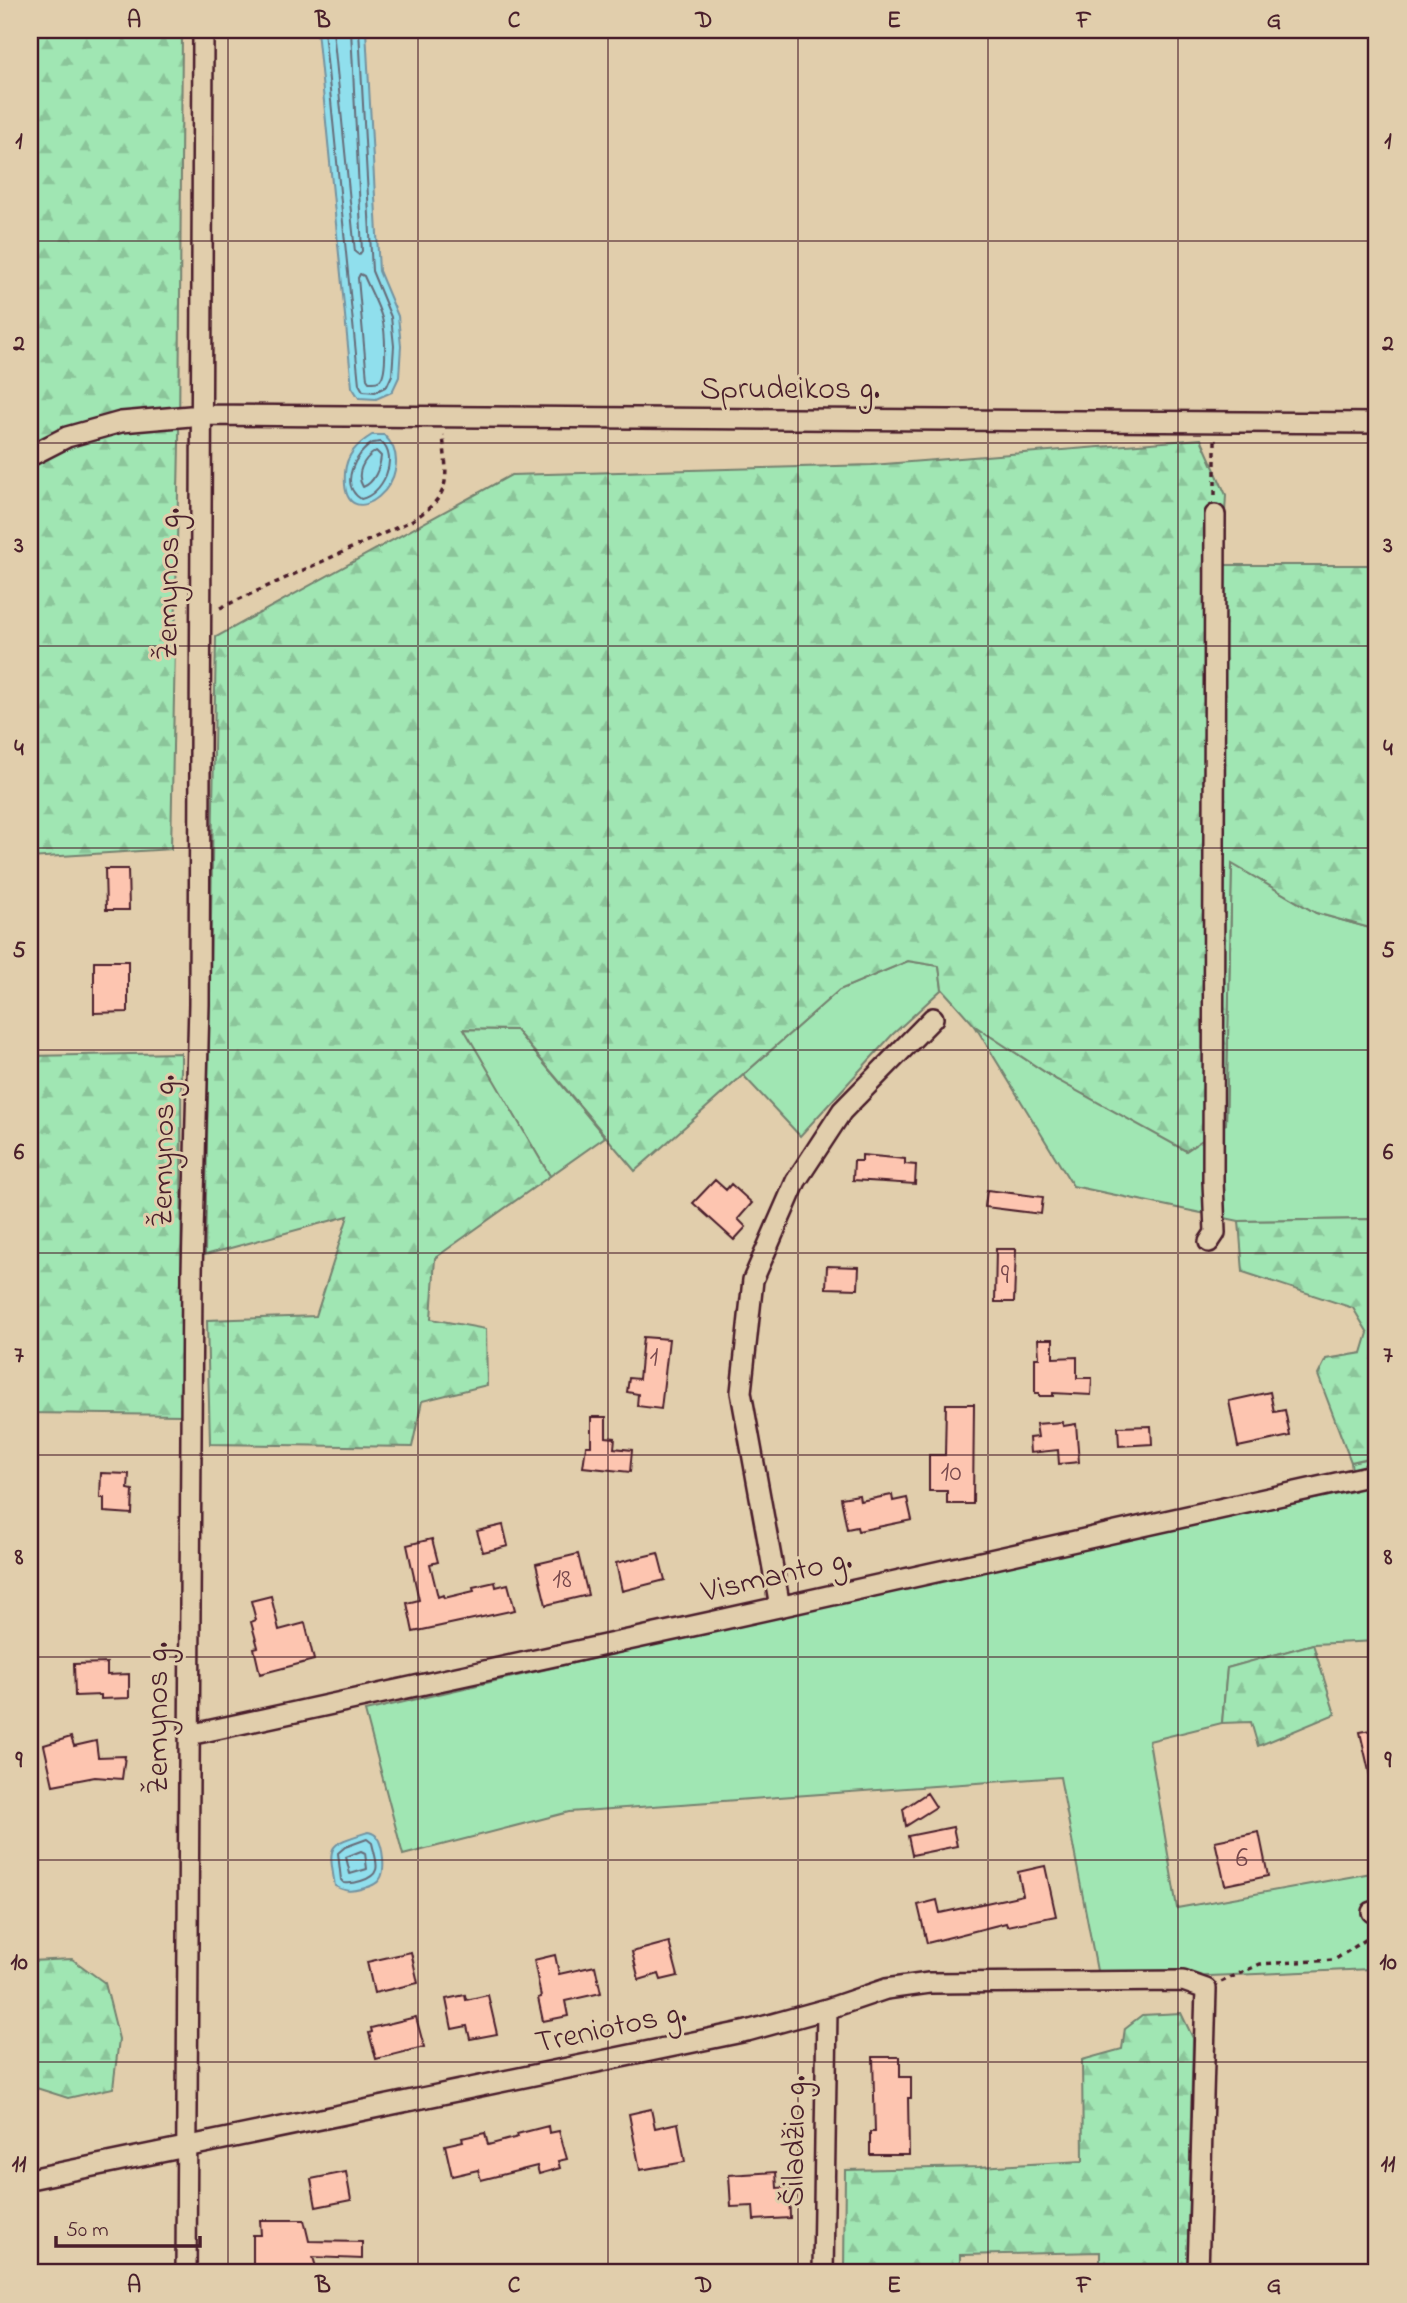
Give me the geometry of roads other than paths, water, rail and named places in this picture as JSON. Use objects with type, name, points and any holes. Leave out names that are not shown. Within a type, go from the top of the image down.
[{"type":"street","name":"Žemynos g.","points":[[186,2273],[192,1298],[199,1003],[203,30]]},
{"type":"street","name":"Sprudeikos g.","points":[[30,456],[67,437],[121,422],[202,415],[1377,423]]},
{"type":"street","points":[[1209,1241],[1215,1233],[1215,515]]},
{"type":"street","points":[[780,1606],[741,1392],[753,1280],[796,1181],[842,1111],[933,1018]]},
{"type":"street","name":"Vismanto g.","points":[[189,1735],[1377,1474]]},
{"type":"street","name":"Treniotos g.","points":[[30,2179],[747,2031],[886,1990],[929,1983],[1183,1981],[1206,1989],[1198,2273]]},
{"type":"street","name":"Šiladžio g.","points":[[823,2273],[827,2009]]},
{"type":"water","points":[[317,30],[366,30],[379,271],[398,316],[401,346],[399,377],[392,392],[376,399],[359,398],[352,387]]},
{"type":"water","points":[[372,435],[384,435],[394,451],[395,468],[389,484],[379,497],[366,504],[355,504],[347,494],[346,467],[353,451]]},
{"type":"water","points":[[368,1832],[376,1836],[381,1846],[383,1865],[380,1879],[371,1886],[354,1890],[335,1886],[331,1862],[334,1848],[345,1840]]}]
